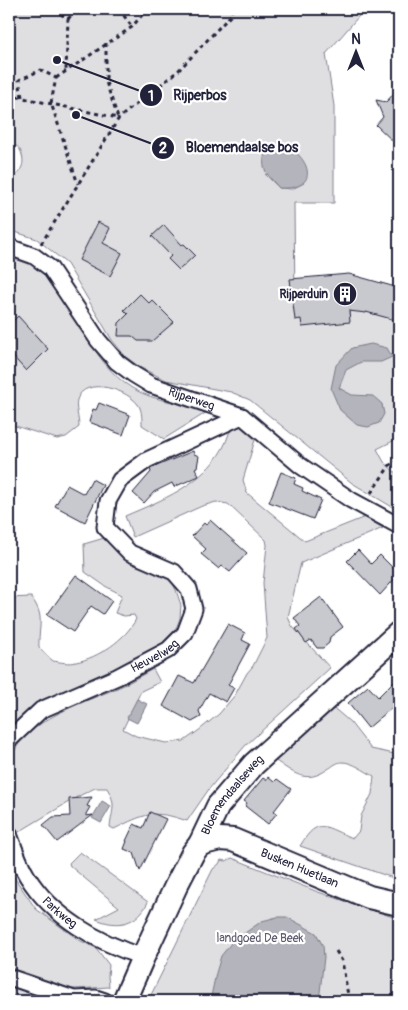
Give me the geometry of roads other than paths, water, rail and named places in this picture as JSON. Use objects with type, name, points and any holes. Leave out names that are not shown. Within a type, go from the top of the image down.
[{"type":"street","name":"Rijperweg","points":[[9,247],[34,256],[50,268],[98,340],[117,362],[151,385],[242,416],[301,466],[362,507],[399,526]]},
{"type":"street","name":"Heuvelweg","points":[[9,740],[41,710],[117,677],[168,650],[185,633],[194,609],[189,590],[174,572],[130,553],[105,527],[108,501],[120,480],[147,460],[242,416]]},
{"type":"street","name":"Bloemendaalseweg","points":[[124,1001],[193,853],[200,844],[218,806],[254,764],[399,633]]},
{"type":"street","name":"Parkweg","points":[[9,834],[28,877],[53,907],[67,920],[92,935],[143,957]]},
{"type":"street","name":"Busken Huetlaan","points":[[200,844],[220,839],[233,840],[369,897],[399,904]]},
{"type":"street","points":[[9,978],[75,1000],[96,998],[105,1001]]},
{"type":"place","name":"Rijperbos","points":[[57,60]]},
{"type":"place","name":"Bloemendaalse bos","points":[[76,115]]},
{"type":"place","name":"Rijperduin","points":[[345,294]]},
{"type":"park label","name":"landgoed De Beek","points":[[260,938]]}]
